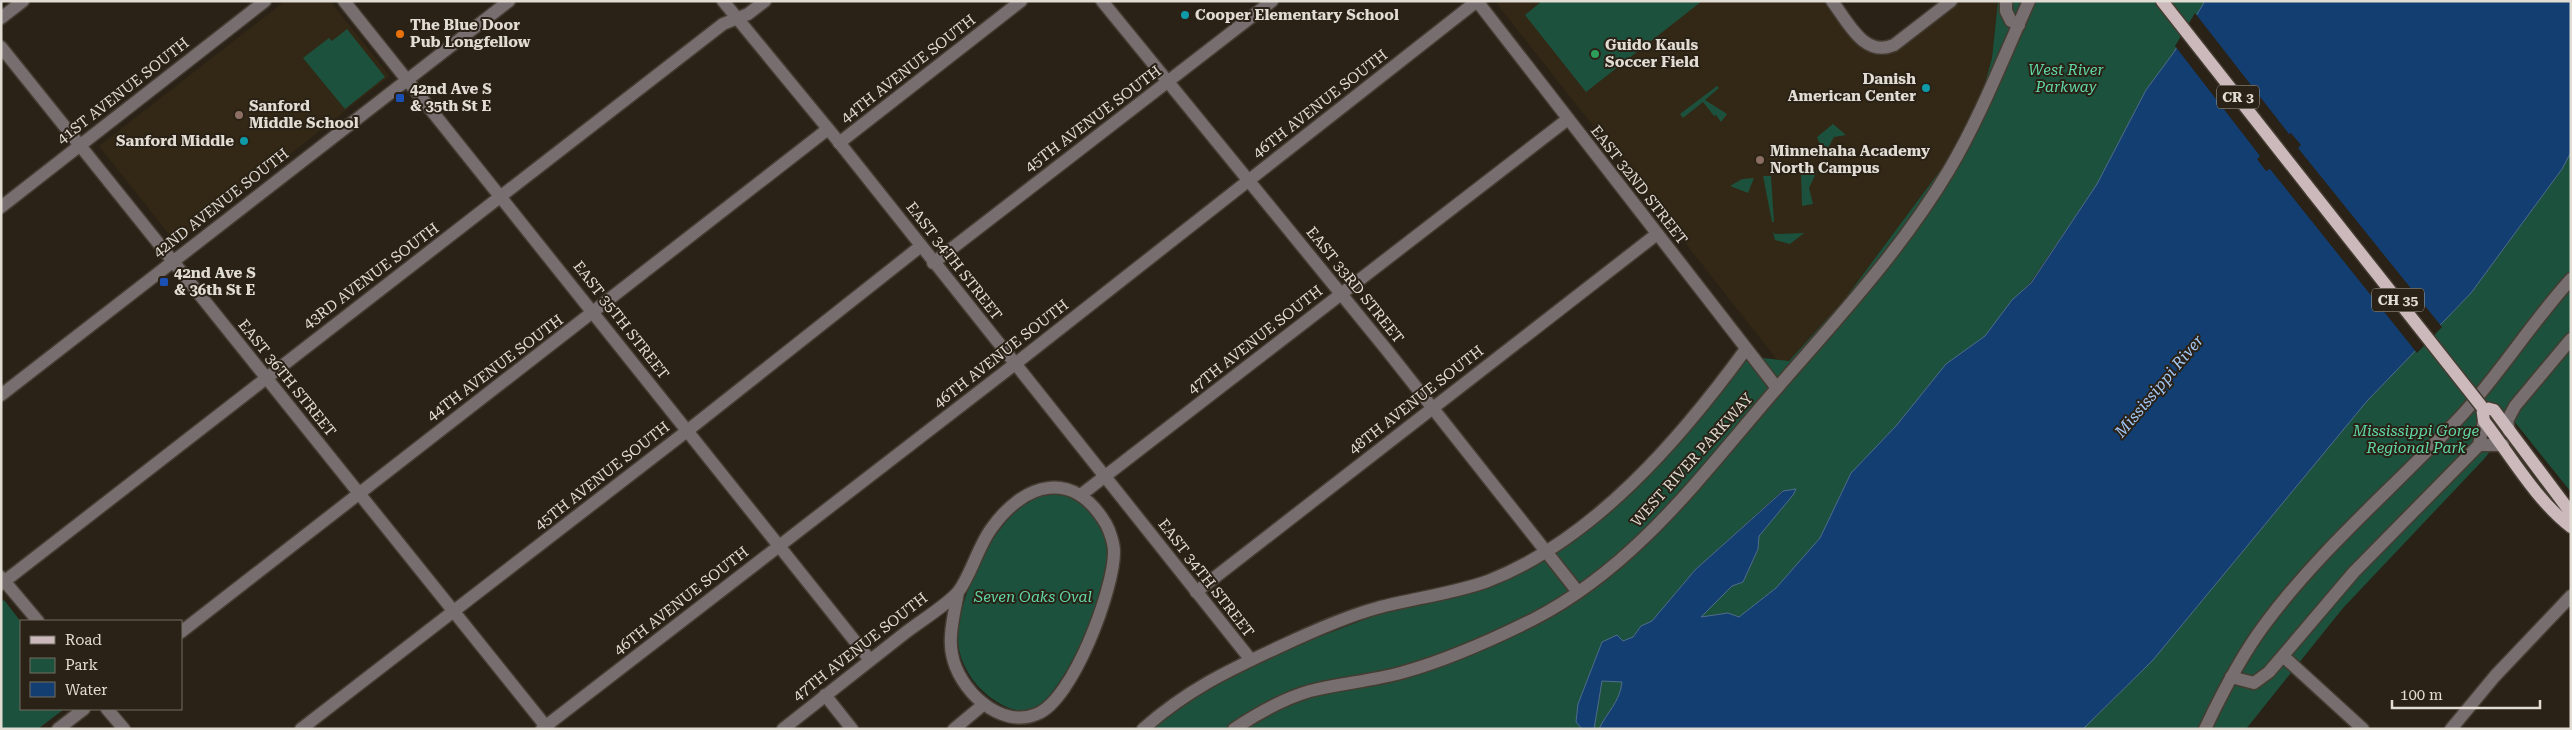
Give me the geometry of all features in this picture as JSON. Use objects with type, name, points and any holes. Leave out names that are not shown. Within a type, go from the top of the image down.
[{"type":"main road","name":"CR 3","points":[[2162,1],[2313,193]]},
{"type":"main road","name":"CH 35","points":[[2313,193],[2488,408],[2509,431],[2571,513]]},
{"type":"main road","points":[[2488,408],[2484,421],[2543,498],[2560,518],[2571,527]]},
{"type":"street","points":[[1,18],[23,1]]},
{"type":"street","name":"41ST AVENUE SOUTH","points":[[1,206],[265,1]]},
{"type":"street","name":"EAST 35TH STREET","points":[[344,1],[595,313],[870,660]]},
{"type":"street","name":"42ND AVENUE SOUTH","points":[[1,395],[509,1]]},
{"type":"street","name":"EAST 34TH STREET","points":[[723,1],[828,129],[1251,660]]},
{"type":"street","name":"43RD AVENUE SOUTH","points":[[2,581],[723,24],[738,19],[765,1]]},
{"type":"street","name":"44TH AVENUE SOUTH","points":[[839,143],[1021,1]]},
{"type":"street","name":"EAST 33RD STREET","points":[[1102,1],[1432,408],[1578,592]]},
{"type":"street","name":"45TH AVENUE SOUTH","points":[[933,263],[1272,1]]},
{"type":"street","name":"EAST 32ND STREET","points":[[1477,1],[1777,388]]},
{"type":"street","name":"46TH AVENUE SOUTH","points":[[545,728],[1015,364],[1477,1]]},
{"type":"street","points":[[1832,1],[1861,40],[1876,49],[1894,45],[1950,1]]},
{"type":"street","points":[[2006,1],[2006,11],[2011,21],[2019,25]]},
{"type":"street","name":"WEST RIVER PARKWAY","points":[[1234,729],[1264,710],[1308,692],[1402,673],[1475,648],[1540,616],[1578,592],[1649,535],[1695,486],[1777,388],[1845,312],[1930,200],[1968,138],[2029,1]]},
{"type":"street","name":"EAST 36TH STREET","points":[[1,47],[545,728]]},
{"type":"street","name":"47TH AVENUE SOUTH","points":[[1082,494],[1568,119]]},
{"type":"street","name":"44TH AVENUE SOUTH","points":[[182,631],[595,313],[828,129]]},
{"type":"street","name":"48TH AVENUE SOUTH","points":[[1196,592],[1657,234]]},
{"type":"street","name":"45TH AVENUE SOUTH","points":[[301,729],[921,246]]},
{"type":"street","points":[[2205,729],[2231,677],[2264,625],[2302,578],[2344,531],[2462,415],[2494,378],[2571,279]]},
{"type":"street","points":[[2509,431],[2507,421],[2515,406],[2571,339]]},
{"type":"street","points":[[1144,729],[1193,689],[1251,660],[1334,623],[1377,608],[1488,581],[1546,552],[1602,510],[1654,459],[1678,434],[1746,348]]},
{"type":"street","points":[[2488,408],[2515,406]]},
{"type":"street","points":[[2231,677],[2248,682],[2260,681],[2354,572],[2479,445],[2485,428],[2484,421]]},
{"type":"street","points":[[2479,445],[2503,445]]},
{"type":"street","points":[[1053,487],[1082,494],[1095,508],[1107,526],[1114,551],[1103,604],[1082,660],[1049,706],[1038,714],[1021,717],[1008,715],[984,704],[964,683],[952,653],[958,592],[990,530],[1003,514],[1019,501],[1031,492],[1053,487]]},
{"type":"street","points":[[2,581],[37,620]]},
{"type":"street","name":"47TH AVENUE SOUTH","points":[[783,729],[958,592]]},
{"type":"street","points":[[2451,729],[2495,676],[2571,596]]},
{"type":"street","points":[[2283,656],[2363,729]]},
{"type":"street","points":[[825,695],[852,729]]},
{"type":"street","points":[[954,729],[984,704]]},
{"type":"street","points":[[58,729],[83,710]]},
{"type":"street","points":[[108,710],[124,729]]},
{"type":"shaded area","name":"Sanford Middle School","points":[[285,1],[330,1],[390,76],[176,243],[99,146]]},
{"type":"shaded area","name":"Minnehaha Academy North Campus","points":[[1501,1],[1825,1],[1864,49],[1881,56],[1894,53],[1960,1],[1998,1],[1992,58],[1982,94],[1961,138],[1942,168],[1844,300],[1789,361],[1778,361],[1497,4]]},
{"type":"green space","name":"Guido Kauls Soccer Field","points":[[1542,1],[1702,1],[1586,92],[1525,15]]},
{"type":"green space","name":"West River Parkway","points":[[1998,1],[2205,1],[2174,52],[2146,90],[2097,184],[2030,283],[2012,300],[1985,336],[1946,364],[1896,426],[1851,473],[1820,538],[1776,588],[1739,617],[1728,613],[1701,617],[1732,586],[1743,582],[1758,549],[1759,536],[1793,495],[1795,489],[1782,491],[1695,570],[1652,621],[1641,626],[1633,637],[1623,641],[1617,635],[1602,642],[1578,704],[1576,722],[1582,729],[1153,729],[1197,694],[1295,646],[1379,614],[1457,596],[1523,572],[1549,558],[1600,519],[1746,356],[1789,361],[1844,300],[1942,168],[1961,138],[1982,94],[1992,58]]},
{"type":"green space","points":[[347,29],[385,77],[345,109],[303,58],[329,38],[332,41]]},
{"type":"green space","points":[[1717,86],[1719,88],[1705,100],[1727,114],[1721,122],[1703,102],[1683,118],[1680,114]]},
{"type":"green space","points":[[1833,124],[1846,135],[1834,137],[1824,155],[1817,137]]},
{"type":"green space","name":"Mississippi Gorge Regional Park","points":[[2571,152],[2571,492],[2514,421],[2484,459],[2343,608],[2246,729],[2083,729],[2153,660],[2367,401],[2471,293],[2562,169]]},
{"type":"green space","points":[[1801,171],[1817,171],[1809,188],[1813,204],[1802,206]]},
{"type":"green space","points":[[1763,176],[1771,176],[1774,222],[1772,222]]},
{"type":"green space","points":[[1754,178],[1748,193],[1730,186],[1742,179]]},
{"type":"green space","points":[[1773,232],[1775,234],[1804,233],[1790,244],[1775,240]]},
{"type":"green space","name":"Seven Oaks Oval","points":[[1059,493],[1077,498],[1092,514],[1109,546],[1108,568],[1103,588],[1084,638],[1059,683],[1046,700],[1034,709],[1016,710],[997,702],[980,688],[969,674],[962,661],[959,647],[960,620],[972,580],[981,560],[1005,524],[1018,509],[1033,499]]},
{"type":"green space","points":[[4,600],[20,621],[20,710],[63,710],[38,729],[1,729],[1,602]]},
{"type":"green space","points":[[1602,681],[1622,682],[1621,689],[1613,707],[1599,729],[1594,729]]},
{"type":"water","name":"Mississippi River","points":[[2205,1],[2571,1],[2571,152],[2562,169],[2471,293],[2367,401],[2153,660],[2083,729],[1599,729],[1619,695],[1622,682],[1602,681],[1594,729],[1582,729],[1576,722],[1578,704],[1602,642],[1617,635],[1623,641],[1633,637],[1641,626],[1652,621],[1695,570],[1783,491],[1796,489],[1759,536],[1758,549],[1743,582],[1732,586],[1701,617],[1728,613],[1739,617],[1776,588],[1820,538],[1851,473],[1896,426],[1946,364],[1985,336],[2012,300],[2031,283],[2097,184],[2146,90],[2174,52]]},
{"type":"pier","points":[[2195,13],[2289,134],[2291,133],[2301,145],[2298,148],[2442,327],[2417,353],[2270,169],[2266,171],[2257,159],[2260,156],[2175,46]]},
{"type":"place","name":"Cooper Elementary School","points":[[1185,15]]},
{"type":"place","name":"The Blue Door Pub Longfellow","points":[[400,34]]},
{"type":"place","name":"Guido Kauls Soccer Field","points":[[1595,54]]},
{"type":"place","name":"Danish American Center","points":[[1926,88]]},
{"type":"place","name":"42nd Ave S & 35th St E","points":[[400,98]]},
{"type":"place","name":"Sanford Middle School","points":[[239,115]]},
{"type":"place","name":"Sanford Middle","points":[[244,141]]},
{"type":"place","name":"Minnehaha Academy North Campus","points":[[1760,160]]},
{"type":"place","name":"42nd Ave S & 36th St E","points":[[164,282]]}]
